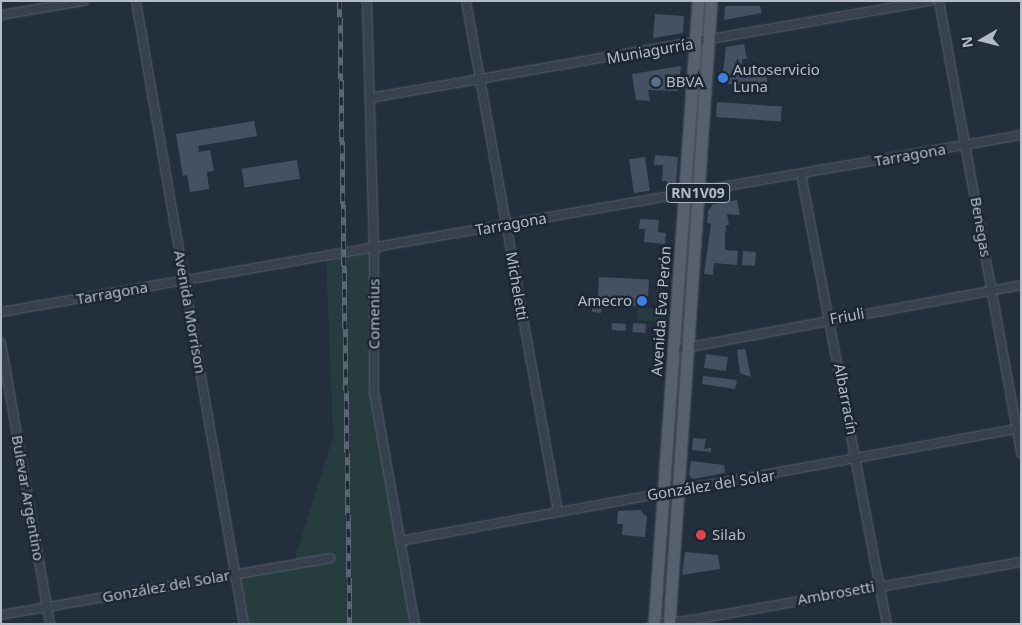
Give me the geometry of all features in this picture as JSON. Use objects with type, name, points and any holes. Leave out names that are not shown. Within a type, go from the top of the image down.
[{"type":"main road","name":"Avenida Eva Perón","points":[[653,624],[698,1]]},
{"type":"main road","name":"Avenida Eva Perón","points":[[669,622],[712,1]]},
{"type":"street","points":[[1,16],[84,1]]},
{"type":"street","name":"Avenida Morrison","points":[[136,1],[244,624]]},
{"type":"street","name":"Comenius","points":[[367,1],[374,247],[374,392],[415,624]]},
{"type":"street","name":"Micheletti","points":[[466,1],[558,512]]},
{"type":"street","name":"Muniagurría","points":[[370,98],[930,1]]},
{"type":"street","name":"Benegas","points":[[939,1],[1018,428],[1021,454]]},
{"type":"street","name":"Tarragona","points":[[1,312],[506,225],[698,189],[801,174],[1021,135]]},
{"type":"street","name":"Albarracín","points":[[801,174],[858,459],[887,624]]},
{"type":"street","name":"Friuli","points":[[674,350],[688,345],[1021,285]]},
{"type":"street","name":"Bulevar Argentino","points":[[1,343],[50,624]]},
{"type":"street","name":"González del Solar","points":[[400,541],[664,492],[858,459],[1018,428]]},
{"type":"street","name":"González del Solar","points":[[1,615],[330,558]]},
{"type":"street","name":"Ambrosetti","points":[[653,624],[692,620],[880,585],[1021,562]]},
{"type":"green space","points":[[374,247],[374,392],[415,624],[244,624],[235,573],[293,564],[333,437],[326,255]]},
{"type":"green space","points":[[638,308],[666,310],[665,322],[637,320]]},
{"type":"building","points":[[725,6],[760,6],[762,13],[724,20]]},
{"type":"building","points":[[655,14],[684,16],[683,33],[653,38]]},
{"type":"building","points":[[744,44],[747,59],[742,59],[742,73],[766,75],[768,87],[718,83],[719,72],[723,72],[726,47]]},
{"type":"building","name":"BBVA","points":[[681,66],[678,91],[648,90],[650,101],[636,100],[632,74]]},
{"type":"building","points":[[717,102],[782,107],[781,121],[716,117]]},
{"type":"building","points":[[254,121],[257,136],[198,146],[199,152],[210,150],[214,171],[207,172],[209,189],[190,192],[187,175],[183,176],[176,134]]},
{"type":"building","points":[[655,155],[678,157],[676,184],[671,189],[667,189],[667,181],[662,181],[663,165],[654,165]]},
{"type":"building","points":[[645,157],[650,191],[634,193],[629,159]]},
{"type":"building","points":[[297,160],[300,179],[245,188],[242,169]]},
{"type":"building","points":[[737,200],[740,215],[727,214],[729,225],[726,225],[725,250],[738,251],[737,265],[714,263],[713,275],[704,274],[711,224],[707,223],[708,211],[713,204]]},
{"type":"building","points":[[640,219],[659,220],[658,232],[666,233],[665,244],[644,242],[645,229],[639,229]]},
{"type":"building","points":[[743,251],[756,252],[755,266],[742,265]]},
{"type":"building","points":[[599,277],[649,280],[648,307],[598,304]]},
{"type":"building","points":[[592,305],[602,305],[601,313],[592,312]]},
{"type":"building","points":[[612,323],[626,324],[625,331],[612,330]]},
{"type":"building","points":[[633,323],[646,324],[645,333],[632,332]]},
{"type":"building","points":[[745,349],[751,377],[740,373],[737,350]]},
{"type":"building","points":[[706,354],[728,357],[726,371],[704,368]]},
{"type":"building","points":[[703,376],[737,380],[735,389],[702,384]]},
{"type":"building","points":[[693,438],[706,439],[704,449],[711,448],[711,452],[692,450]]},
{"type":"building","points":[[691,461],[724,465],[725,473],[693,479],[689,475]]},
{"type":"building","points":[[640,510],[647,517],[645,537],[622,535],[623,524],[617,524],[618,511]]},
{"type":"building","points":[[685,552],[718,555],[720,569],[682,575]]},
{"type":"railway","points":[[340,1],[350,624]]},
{"type":"place","name":"Autoservicio Luna","points":[[723,78]]},
{"type":"place","name":"BBVA","points":[[656,82]]},
{"type":"place","name":"Amecro","points":[[642,301]]},
{"type":"place","name":"Silab","points":[[701,535]]}]
